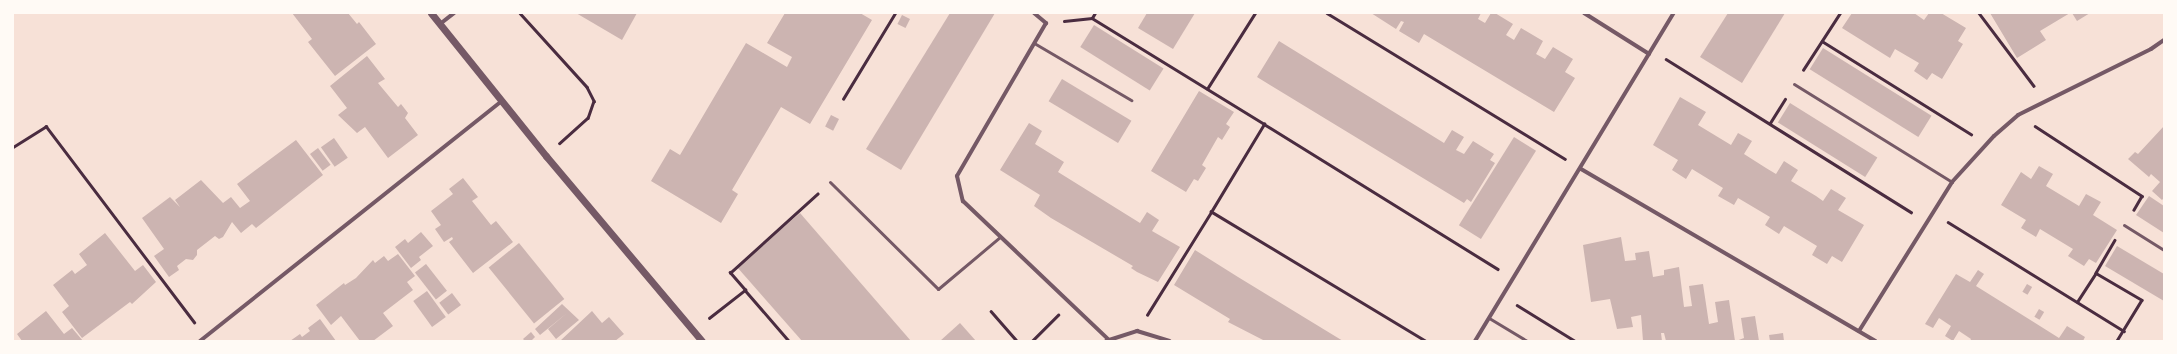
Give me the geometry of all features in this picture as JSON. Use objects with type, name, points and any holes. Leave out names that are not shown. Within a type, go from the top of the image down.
[{"type":"street","points":[[431,13],[546,156],[702,341]]},
{"type":"street","points":[[440,25],[454,13]]},
{"type":"street","points":[[1034,13],[1046,23],[957,176],[963,201],[1071,302],[1107,340],[1137,331],[1170,341]]},
{"type":"street","points":[[1584,13],[1650,52]]},
{"type":"street","points":[[1475,341],[1581,169],[1674,13]]},
{"type":"street","points":[[1859,331],[1952,182],[1986,144],[2018,115],[2151,49],[2164,40]]},
{"type":"street","points":[[200,341],[502,102]]},
{"type":"street","points":[[1581,169],[1875,341]]},
{"type":"lane","points":[[1034,42],[1131,100]]},
{"type":"lane","points":[[1794,84],[1952,182]]},
{"type":"lane","points":[[830,182],[938,289],[1000,237]]},
{"type":"lane","points":[[2124,225],[2164,250]]},
{"type":"lane","points":[[1489,318],[1527,341]]},
{"type":"path","points":[[520,13],[587,86],[594,101],[588,118],[546,156]]},
{"type":"path","points":[[843,99],[895,13]]},
{"type":"path","points":[[1092,18],[1095,13]]},
{"type":"path","points":[[1207,89],[1255,13]]},
{"type":"path","points":[[1327,13],[1581,169]]},
{"type":"path","points":[[1980,13],[2046,102]]},
{"type":"path","points":[[1046,23],[1092,18],[1514,279]]},
{"type":"path","points":[[1822,41],[1986,144]]},
{"type":"path","points":[[1650,52],[1927,222]]},
{"type":"path","points":[[2018,115],[2142,196],[2077,302]]},
{"type":"path","points":[[1137,331],[1264,124]]},
{"type":"path","points":[[13,147],[46,126],[206,337]]},
{"type":"path","points":[[789,341],[730,272],[830,182]]},
{"type":"path","points":[[1211,212],[1425,341]]},
{"type":"path","points":[[1933,212],[2124,331]]},
{"type":"path","points":[[2096,273],[2142,300],[2117,341]]},
{"type":"path","points":[[692,330],[745,290]]},
{"type":"path","points":[[1503,296],[1575,341]]},
{"type":"path","points":[[1032,341],[1071,302]]},
{"type":"path","points":[[991,311],[1017,341]]},
{"type":"building","points":[[292,13],[348,13],[357,24],[359,22],[376,44],[335,76],[308,42],[312,39]]},
{"type":"building","points":[[576,13],[637,13],[622,40]]},
{"type":"building","points":[[785,13],[860,13],[872,20],[810,124],[781,107],[732,190],[738,194],[721,223],[651,181],[670,149],[680,155],[746,43],[787,67],[792,57],[767,43]]},
{"type":"building","points":[[950,13],[995,13],[901,170],[866,149]]},
{"type":"building","points":[[1147,13],[1195,13],[1173,49],[1138,28]]},
{"type":"building","points":[[1371,13],[1481,13],[1478,19],[1485,23],[1491,13],[1495,13],[1513,24],[1506,35],[1514,40],[1521,28],[1543,41],[1536,54],[1545,59],[1553,47],[1573,59],[1565,72],[1575,78],[1554,112],[1424,34],[1419,43],[1399,31],[1404,22],[1401,21],[1396,29]]},
{"type":"building","points":[[1728,13],[1785,13],[1742,83],[1700,57]]},
{"type":"building","points":[[1852,13],[1914,13],[1924,20],[1929,13],[1941,13],[1966,28],[1958,41],[1963,44],[1942,79],[1932,73],[1927,80],[1914,71],[1919,63],[1895,49],[1890,58],[1842,28]]},
{"type":"building","points":[[1990,13],[2070,13],[2040,31],[2046,40],[2017,58]]},
{"type":"building","points":[[2072,13],[2090,13],[2077,21]]},
{"type":"building","points":[[902,15],[910,19],[905,28],[897,24]]},
{"type":"building","points":[[1094,25],[1164,68],[1150,91],[1080,47]]},
{"type":"building","points":[[1279,41],[1444,143],[1452,130],[1464,137],[1456,150],[1464,154],[1473,141],[1494,154],[1490,160],[1495,163],[1471,202],[1467,199],[1464,203],[1257,77]]},
{"type":"building","points":[[1823,48],[1932,116],[1918,137],[1810,69]]},
{"type":"building","points":[[367,56],[385,79],[378,83],[398,107],[401,104],[408,113],[405,118],[418,135],[388,158],[365,127],[357,133],[338,115],[347,108],[330,86]]},
{"type":"building","points":[[1062,79],[1131,121],[1118,143],[1049,101]]},
{"type":"building","points":[[1199,91],[1234,112],[1226,124],[1230,127],[1222,140],[1218,137],[1202,165],[1206,168],[1198,181],[1194,179],[1186,192],[1151,171]]},
{"type":"building","points":[[1680,97],[1706,112],[1698,125],[1731,145],[1738,133],[1752,141],[1744,154],[1766,168],[1776,174],[1784,161],[1798,170],[1791,181],[1823,201],[1831,189],[1846,198],[1838,210],[1864,225],[1842,262],[1832,256],[1827,264],[1812,255],[1817,246],[1784,226],[1779,234],[1765,225],[1770,217],[1738,198],[1734,205],[1718,196],[1723,188],[1692,169],[1686,179],[1672,170],[1678,160],[1653,145]]},
{"type":"building","points":[[1790,103],[1877,158],[1865,177],[1778,123]]},
{"type":"building","points":[[831,115],[839,119],[833,131],[825,127]]},
{"type":"building","points":[[1029,123],[1042,131],[1035,144],[1064,162],[1058,172],[1140,223],[1147,212],[1159,220],[1152,231],[1180,247],[1158,282],[1137,272],[1131,268],[1133,266],[1051,218],[1034,206],[1040,195],[1000,170]]},
{"type":"building","points":[[2164,126],[2164,198],[2162,200],[2152,191],[2160,182],[2151,174],[2149,177],[2128,159],[2135,152],[2138,154]]},
{"type":"building","points":[[1514,137],[1536,151],[1481,239],[1459,225]]},
{"type":"building","points":[[334,138],[348,158],[335,167],[321,147]]},
{"type":"building","points":[[296,140],[323,175],[256,228],[252,224],[241,233],[232,222],[223,237],[219,239],[215,236],[197,250],[197,255],[193,260],[186,259],[177,266],[179,270],[169,277],[154,256],[164,249],[142,218],[170,197],[180,207],[175,200],[201,180],[223,203],[231,197],[240,208],[250,201],[237,184]]},
{"type":"building","points":[[318,148],[331,165],[323,171],[310,154]]},
{"type":"building","points":[[2039,166],[2053,174],[2046,186],[2079,206],[2086,194],[2101,202],[2093,215],[2117,230],[2096,263],[2089,259],[2084,266],[2068,256],[2073,249],[2040,229],[2036,237],[2021,228],[2026,220],[2001,205],[2021,172],[2031,179]]},
{"type":"building","points":[[463,178],[478,197],[472,201],[491,225],[496,221],[513,242],[473,273],[449,242],[453,239],[452,237],[444,242],[435,229],[441,225],[431,211],[453,194],[449,189]]},
{"type":"building","points":[[2149,196],[2164,206],[2164,233],[2136,215]]},
{"type":"building","points":[[800,213],[911,341],[802,341],[737,267]]},
{"type":"building","points":[[421,232],[433,246],[419,257],[421,260],[411,268],[395,247],[405,239],[408,243]]},
{"type":"building","points":[[105,233],[135,271],[143,265],[156,282],[132,304],[130,302],[82,338],[62,312],[69,306],[53,285],[72,270],[75,274],[87,265],[79,254]]},
{"type":"building","points":[[1621,237],[1625,261],[1636,260],[1635,253],[1649,251],[1653,277],[1664,275],[1664,270],[1679,267],[1684,307],[1692,306],[1689,286],[1703,284],[1709,324],[1718,322],[1715,302],[1729,300],[1735,341],[1666,341],[1664,333],[1661,333],[1662,341],[1643,341],[1641,315],[1631,317],[1633,327],[1617,329],[1610,299],[1591,302],[1583,245]]},
{"type":"building","points":[[519,243],[564,299],[534,323],[489,268]]},
{"type":"building","points":[[2117,246],[2164,274],[2164,301],[2105,266]]},
{"type":"building","points":[[1195,250],[1343,341],[1265,341],[1228,322],[1230,319],[1174,285]]},
{"type":"building","points":[[398,254],[415,276],[407,282],[413,290],[383,313],[393,326],[373,341],[360,341],[341,316],[331,325],[316,305],[344,283],[345,285],[356,278],[373,260],[375,263],[384,256],[388,261]]},
{"type":"building","points":[[426,264],[447,291],[436,299],[415,273]]},
{"type":"building","points":[[1978,270],[1984,274],[1976,286],[2059,338],[2067,326],[2085,337],[2083,341],[1970,341],[1971,339],[1959,331],[1953,341],[1945,336],[1951,326],[1939,318],[1933,328],[1925,324],[1956,274],[1970,282]]},
{"type":"building","points":[[2027,284],[2032,287],[2028,295],[2022,292]]},
{"type":"building","points":[[427,291],[446,317],[432,327],[413,301]]},
{"type":"building","points":[[452,293],[461,305],[448,315],[439,303]]},
{"type":"building","points":[[562,304],[579,320],[556,339],[548,329],[567,313],[540,335],[535,329]]},
{"type":"building","points":[[2039,309],[2044,312],[2040,320],[2034,317]]},
{"type":"building","points":[[46,311],[64,334],[72,328],[83,341],[22,341],[17,334]]},
{"type":"building","points":[[592,311],[602,323],[609,317],[624,334],[615,341],[560,341]]},
{"type":"building","points":[[1755,316],[1759,341],[1736,341],[1744,338],[1741,318]]},
{"type":"building","points":[[320,319],[336,341],[290,341],[300,334],[302,337],[310,331],[308,328]]},
{"type":"building","points":[[960,323],[976,341],[940,341]]},
{"type":"building","points":[[531,332],[535,337],[531,341],[525,341],[523,339]]},
{"type":"building","points":[[1783,333],[1784,341],[1770,341],[1769,335]]}]
